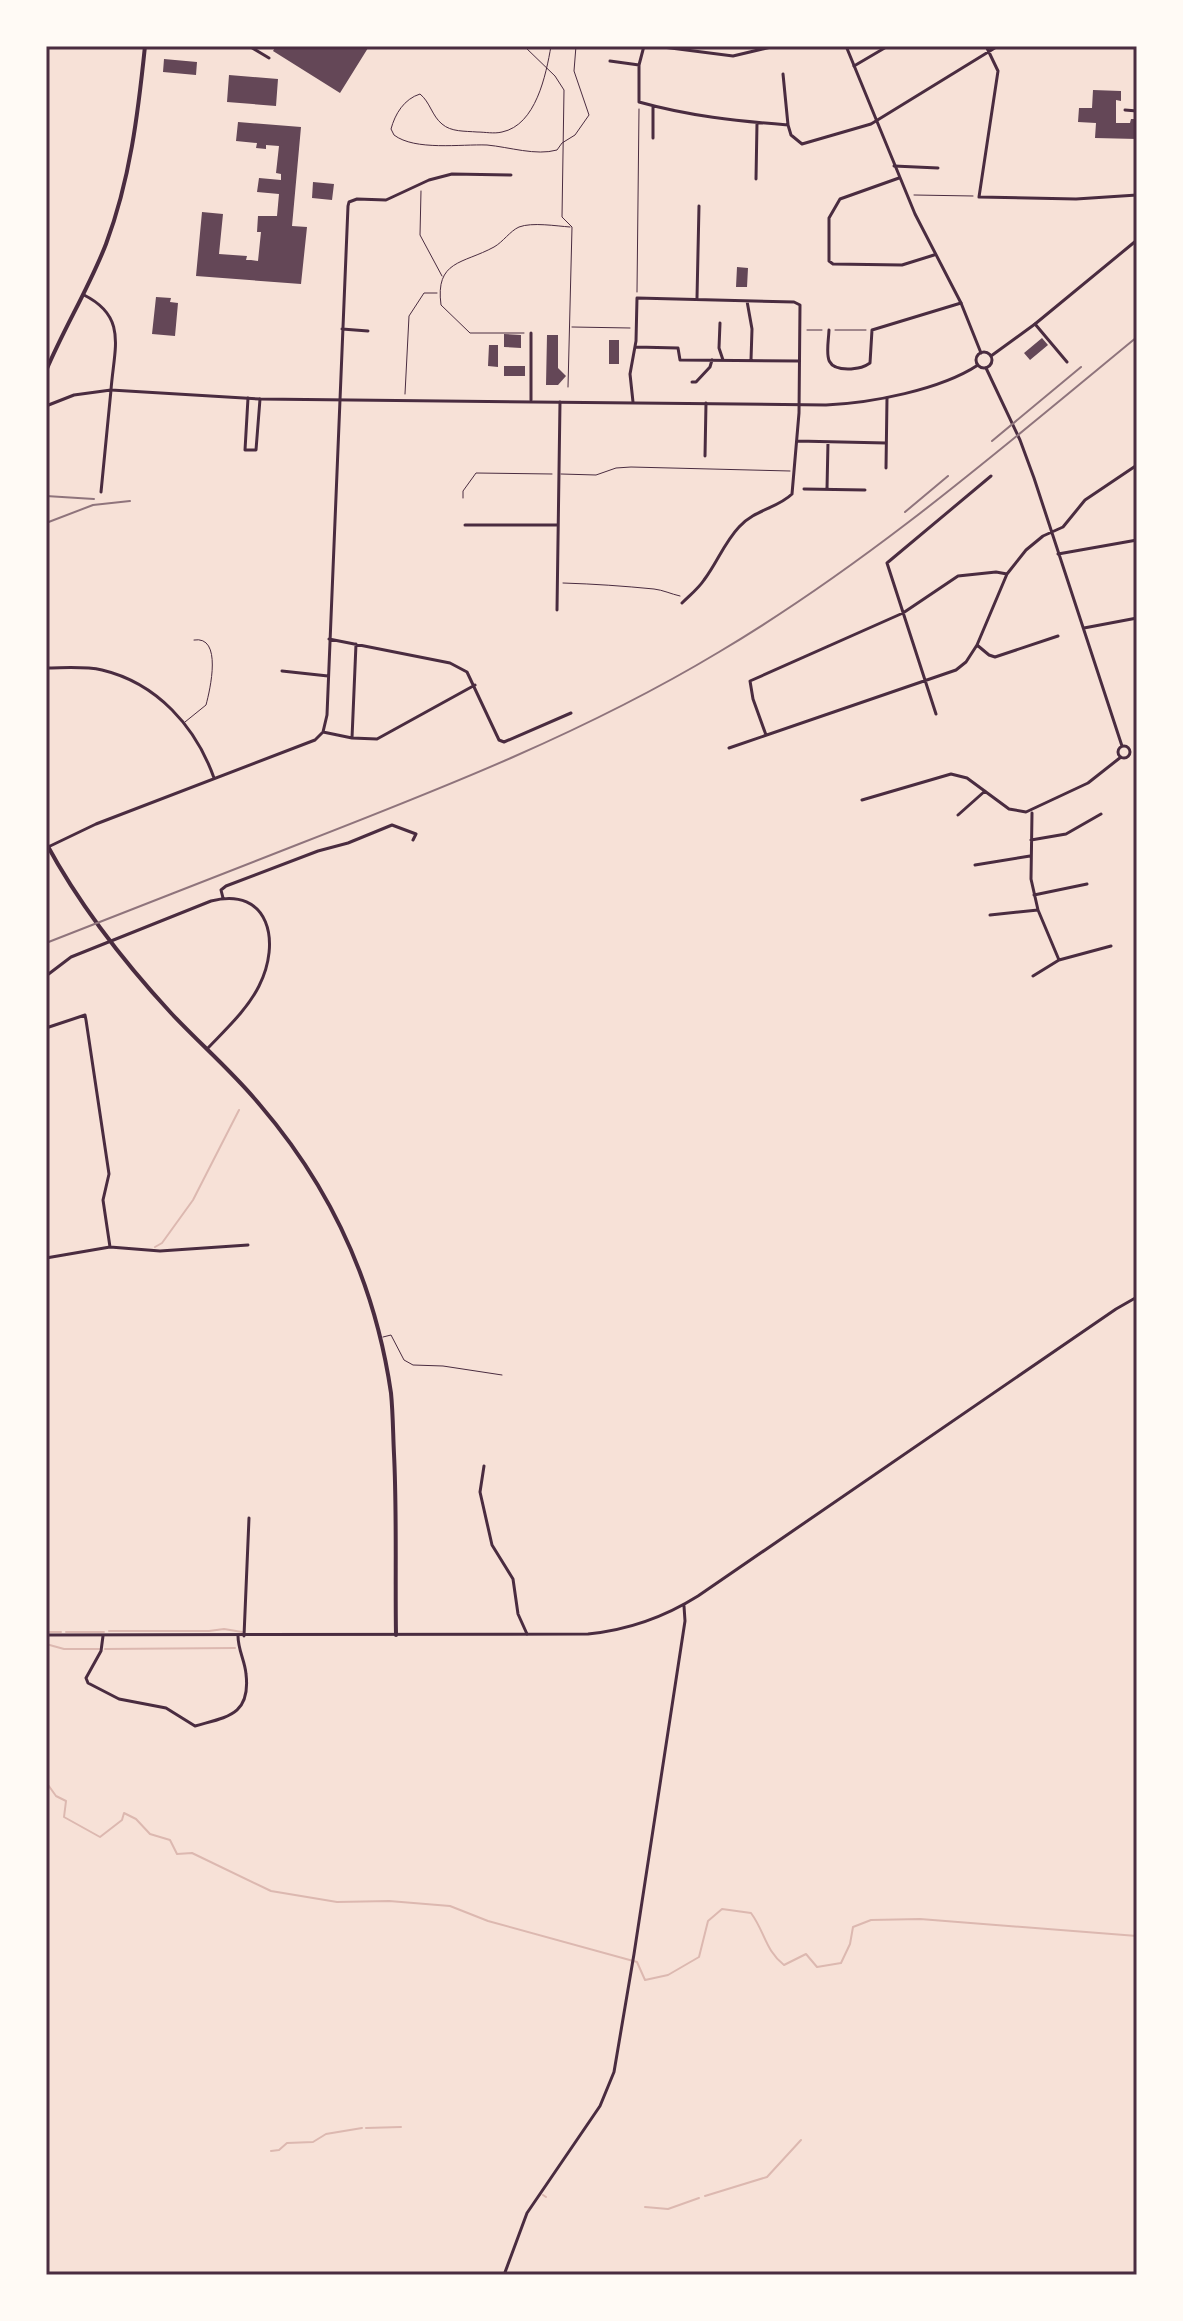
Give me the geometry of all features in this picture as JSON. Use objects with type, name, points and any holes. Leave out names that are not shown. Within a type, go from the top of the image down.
[{"type":"main road","points":[[46,371],[105,247],[124,188],[134,139],[145,46]]},
{"type":"main road","points":[[46,845],[76,896],[128,964],[258,1102],[312,1172],[334,1210],[357,1263],[380,1338],[391,1395],[396,1491],[396,1635]]},
{"type":"street","points":[[249,46],[269,58]]},
{"type":"street","points":[[644,46],[639,65],[639,102],[684,115],[788,125]]},
{"type":"street","points":[[655,46],[733,56],[775,46]]},
{"type":"street","points":[[703,53],[704,46]]},
{"type":"street","points":[[846,46],[899,178],[934,255],[961,303],[981,353]]},
{"type":"street","points":[[854,66],[888,46]]},
{"type":"street","points":[[986,46],[998,71],[979,197],[1076,199],[1137,195]]},
{"type":"street","points":[[783,74],[788,125],[791,135],[802,144],[876,122],[998,46]]},
{"type":"street","points":[[610,61],[639,65]]},
{"type":"street","points":[[653,106],[653,138]]},
{"type":"street","points":[[1125,110],[1137,111]]},
{"type":"street","points":[[756,179],[757,123]]},
{"type":"street","points":[[894,166],[938,168]]},
{"type":"street","points":[[46,845],[315,740],[323,732],[349,202],[357,199],[386,200],[429,180],[452,174],[511,175]]},
{"type":"street","points":[[899,178],[840,199],[829,218],[829,261],[833,264],[902,265],[934,255]]},
{"type":"street","points":[[697,300],[699,206]]},
{"type":"street","points":[[991,356],[1137,240]]},
{"type":"street","points":[[84,295],[101,303],[110,312],[114,326],[101,492]]},
{"type":"street","points":[[633,402],[630,374],[636,347],[637,298],[796,302],[800,305],[799,405],[792,494],[786,500],[761,509],[740,525],[705,579],[684,601]]},
{"type":"street","points":[[747,301],[752,329],[751,360]]},
{"type":"street","points":[[829,330],[828,360],[832,366],[839,369],[859,368],[870,363],[872,330],[961,303]]},
{"type":"street","points":[[720,323],[719,348],[723,360]]},
{"type":"street","points":[[1035,324],[1067,362]]},
{"type":"street","points":[[342,329],[368,331]]},
{"type":"street","points":[[531,333],[531,400]]},
{"type":"street","points":[[636,347],[675,347],[680,360],[799,361]]},
{"type":"street","points":[[981,353],[991,356]]},
{"type":"street","points":[[978,365],[977,358],[981,353]]},
{"type":"street","points":[[986,368],[992,362],[991,356]]},
{"type":"street","points":[[692,382],[696,382],[710,367],[712,359]]},
{"type":"street","points":[[47,406],[74,395],[111,390],[260,399],[848,404],[887,398],[961,375],[978,365]]},
{"type":"street","points":[[978,365],[986,368],[1020,440],[1122,746]]},
{"type":"street","points":[[248,398],[245,450],[256,450],[260,399]]},
{"type":"street","points":[[886,468],[887,398]]},
{"type":"street","points":[[557,610],[560,402]]},
{"type":"street","points":[[705,456],[706,403]]},
{"type":"street","points":[[797,441],[886,443]]},
{"type":"street","points":[[827,489],[828,442]]},
{"type":"street","points":[[729,748],[956,670],[966,662],[977,645],[1007,574],[1026,550],[1068,523],[1089,497],[1137,465]]},
{"type":"street","points":[[936,714],[887,567],[889,559],[991,476]]},
{"type":"street","points":[[804,489],[865,490]]},
{"type":"street","points":[[465,525],[558,525]]},
{"type":"street","points":[[1058,555],[1137,540]]},
{"type":"street","points":[[766,735],[750,681],[903,613],[958,576],[996,572],[1007,574]]},
{"type":"street","points":[[1084,628],[1137,618]]},
{"type":"street","points":[[977,645],[995,657],[1058,636]]},
{"type":"street","points":[[329,639],[450,663],[467,672],[499,740],[504,742],[571,713]]},
{"type":"street","points":[[352,738],[356,644]]},
{"type":"street","points":[[46,668],[102,670],[154,694],[185,722],[214,778]]},
{"type":"street","points":[[282,671],[328,676]]},
{"type":"street","points":[[323,732],[371,740],[383,737],[475,685]]},
{"type":"street","points":[[1122,746],[1129,748],[1130,755]]},
{"type":"street","points":[[1121,757],[1118,750],[1122,746]]},
{"type":"street","points":[[862,800],[951,774],[967,778],[1009,809],[1032,811],[1085,785],[1121,757],[1137,756]]},
{"type":"street","points":[[958,815],[985,791]]},
{"type":"street","points":[[1032,811],[1030,856],[1034,895],[1059,960]]},
{"type":"street","points":[[1031,840],[1066,834],[1101,814]]},
{"type":"street","points":[[223,898],[221,890],[226,886],[392,825],[416,834],[413,840]]},
{"type":"street","points":[[975,865],[1030,856]]},
{"type":"street","points":[[1034,895],[1087,884]]},
{"type":"street","points":[[46,976],[71,957],[223,898],[240,898],[249,902],[261,913],[269,939],[268,956],[259,987],[249,1003],[207,1049]]},
{"type":"street","points":[[990,915],[1038,910]]},
{"type":"street","points":[[1033,976],[1059,960],[1111,946]]},
{"type":"street","points":[[46,1028],[85,1015],[109,1174],[103,1200],[110,1247]]},
{"type":"street","points":[[46,1258],[110,1247],[160,1251],[248,1245]]},
{"type":"street","points":[[46,1635],[527,1634],[616,1631],[655,1620],[684,1605],[1137,1297]]},
{"type":"street","points":[[484,1466],[480,1492],[492,1545],[513,1579],[518,1614],[527,1634]]},
{"type":"street","points":[[244,1636],[249,1518]]},
{"type":"street","points":[[504,2275],[527,2213],[600,2106],[614,2072],[682,1637],[684,1605]]},
{"type":"street","points":[[103,1635],[101,1651],[86,1678],[88,1683],[119,1699],[166,1708],[195,1726],[234,1715],[241,1708],[246,1673],[238,1636]]},
{"type":"lane","points":[[558,474],[596,475],[631,467],[794,471]]},
{"type":"lane","points":[[185,722],[206,705],[212,674],[213,653],[208,643],[201,639],[194,640]]},
{"type":"lane","points":[[380,1338],[391,1335],[404,1360],[413,1365],[502,1375]]},
{"type":"path","points":[[524,46],[548,68],[564,90],[562,217],[572,227],[568,387]]},
{"type":"path","points":[[551,46],[548,68],[530,109],[518,126],[501,133],[453,130],[441,124],[420,94],[398,112],[391,129],[397,138],[436,144],[557,150],[575,135],[589,115],[574,71],[576,46]]},
{"type":"path","points":[[637,298],[639,102]]},
{"type":"path","points":[[421,184],[420,235],[442,276],[441,305],[470,333],[531,333]]},
{"type":"path","points":[[912,195],[979,197]]},
{"type":"path","points":[[442,276],[457,263],[493,247],[517,228],[572,227]]},
{"type":"path","points":[[405,399],[409,316],[424,293],[440,293]]},
{"type":"path","points":[[571,327],[637,328]]},
{"type":"path","points":[[463,498],[463,491],[476,473],[558,474]]},
{"type":"path","points":[[558,583],[615,584],[623,589],[661,591],[684,601]]},
{"type":"building","points":[[276,46],[368,48],[340,93],[273,51]]},
{"type":"building","points":[[164,59],[197,62],[196,75],[163,72]]},
{"type":"building","points":[[229,75],[278,79],[276,106],[227,102]]},
{"type":"building","points":[[1093,90],[1121,91],[1121,101],[1116,100],[1116,123],[1130,123],[1131,119],[1137,119],[1137,139],[1095,138],[1096,123],[1078,122],[1079,108],[1092,108]]},
{"type":"building","points":[[238,122],[301,127],[292,226],[307,227],[301,284],[196,276],[202,212],[223,214],[219,254],[247,256],[246,260],[258,261],[261,232],[257,232],[258,216],[277,216],[279,194],[257,192],[259,178],[281,180],[281,174],[276,173],[279,146],[256,148],[257,143],[236,141]]},
{"type":"building","points":[[313,182],[334,184],[332,200],[312,198]]},
{"type":"building","points":[[737,267],[748,268],[747,287],[736,287]]},
{"type":"building","points":[[156,297],[171,298],[170,302],[178,303],[175,336],[152,334]]},
{"type":"building","points":[[504,334],[521,335],[521,348],[504,347]]},
{"type":"building","points":[[547,335],[558,335],[558,368],[566,376],[558,385],[546,385]]},
{"type":"building","points":[[1042,338],[1048,345],[1030,360],[1024,353]]},
{"type":"building","points":[[609,340],[619,340],[619,364],[609,364]]},
{"type":"building","points":[[489,345],[498,345],[498,367],[488,366]]},
{"type":"building","points":[[504,366],[525,366],[525,376],[504,376]]},
{"type":"waterway","points":[[155,1247],[162,1243],[193,1200],[239,1110]]},
{"type":"waterway","points":[[109,1631],[224,1629],[242,1632]]},
{"type":"waterway","points":[[46,1632],[61,1632]]},
{"type":"waterway","points":[[66,1632],[104,1632]]},
{"type":"waterway","points":[[46,1644],[64,1649],[99,1649]]},
{"type":"waterway","points":[[105,1649],[235,1648]]},
{"type":"waterway","points":[[46,1782],[56,1796],[66,1801],[64,1817],[100,1837],[122,1820],[124,1813],[136,1819],[150,1834],[170,1840],[177,1854],[192,1853],[271,1891],[337,1902],[389,1901],[450,1906],[488,1921],[637,1962],[645,1980],[668,1975],[699,1957],[708,1921],[722,1909],[751,1913],[773,1953],[784,1965],[806,1954],[817,1967],[841,1963],[850,1944],[853,1927],[871,1920],[920,1919],[1137,1936]]},
{"type":"waterway","points":[[1137,2077],[1137,2092]]},
{"type":"waterway","points":[[366,2128],[401,2127]]},
{"type":"waterway","points":[[271,2151],[279,2150],[287,2143],[313,2142],[326,2134],[362,2128]]},
{"type":"waterway","points":[[705,2196],[767,2177],[801,2140]]},
{"type":"waterway","points":[[645,2207],[668,2209],[699,2198]]},
{"type":"railway","points":[[46,943],[460,780],[566,733],[669,681],[829,581],[934,503],[1137,337]]},
{"type":"railway","points":[[992,441],[1081,367]]},
{"type":"railway","points":[[905,512],[948,476]]},
{"type":"railway","points":[[46,496],[94,499]]},
{"type":"railway","points":[[46,523],[93,505],[130,501]]}]
